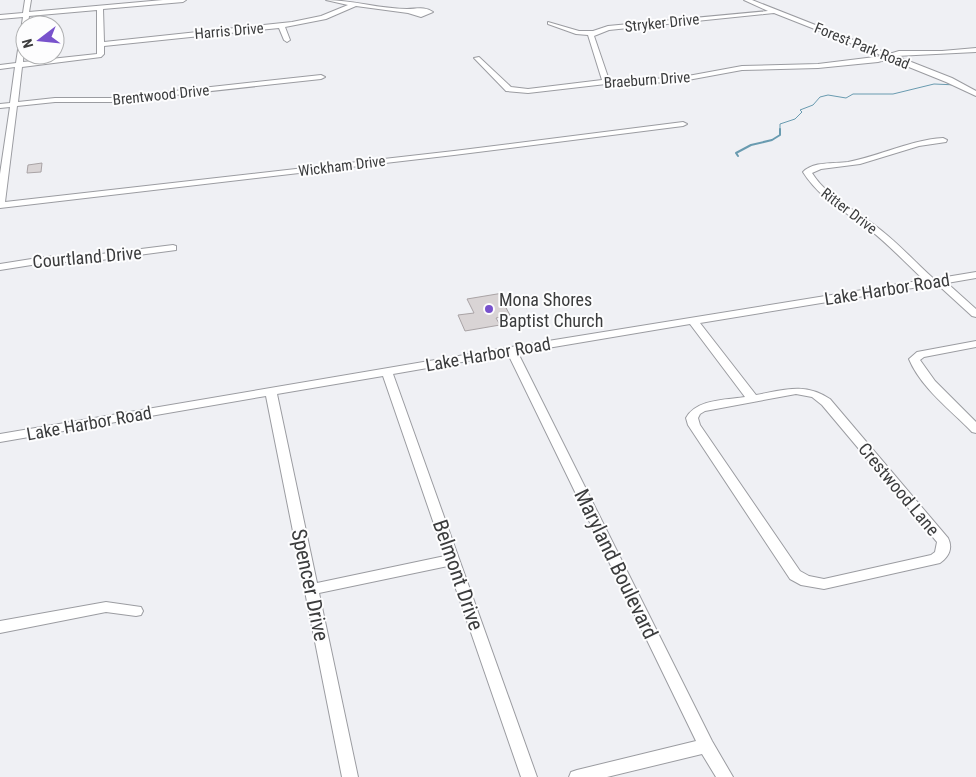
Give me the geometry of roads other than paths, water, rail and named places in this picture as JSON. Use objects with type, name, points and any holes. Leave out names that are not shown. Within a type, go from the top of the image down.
[{"type":"street","points":[[28,0],[26,15],[183,0]]},
{"type":"street","points":[[329,0],[408,11]]},
{"type":"street","name":"Forest Park Road","points":[[747,0],[953,82],[976,94]]},
{"type":"street","name":"Harris Drive","points":[[101,44],[222,30],[282,26],[329,16],[355,4]]},
{"type":"street","points":[[65,61],[94,58],[101,54],[100,8]]},
{"type":"street","name":"Stryker Drive","points":[[550,24],[571,32],[594,33],[608,28],[776,12]]},
{"type":"street","points":[[0,17],[15,16]]},
{"type":"street","points":[[282,26],[287,40]]},
{"type":"street","points":[[594,33],[591,36],[606,82]]},
{"type":"street","name":"Braeburn Drive","points":[[477,58],[509,89],[528,91],[606,82],[677,80],[742,68],[818,66],[878,60],[899,53],[942,53],[976,50]]},
{"type":"street","points":[[0,67],[19,65],[14,105],[4,152],[0,205]]},
{"type":"street","name":"Brentwood Drive","points":[[0,106],[55,100],[111,100],[321,77]]},
{"type":"street","name":"Wickham Drive","points":[[0,205],[454,153],[683,124]]},
{"type":"street","name":"Ritter Drive","points":[[936,281],[874,228],[832,200],[814,183],[807,172],[813,168],[869,159],[918,142],[943,140]]},
{"type":"street","name":"Courtland Drive","points":[[0,266],[44,260],[101,258],[173,248]]},
{"type":"street","name":"Lake Harbor Road","points":[[0,438],[511,350],[976,275]]},
{"type":"street","points":[[936,281],[976,314]]},
{"type":"street","points":[[692,320],[753,398]]},
{"type":"street","points":[[976,344],[921,354],[914,360],[925,376],[976,428]]},
{"type":"street","name":"Maryland Boulevard","points":[[511,350],[706,746],[724,777]]},
{"type":"street","name":"Belmont Drive","points":[[387,372],[529,777]]},
{"type":"street","name":"Crestwood Lane","points":[[801,391],[815,394],[823,399],[940,537],[944,546],[942,554],[935,560],[824,584],[806,581],[796,575],[693,422],[693,415],[702,408],[753,398],[801,391]]},
{"type":"street","name":"Spencer Drive","points":[[271,392],[350,777]]},
{"type":"street","points":[[311,589],[452,560]]},
{"type":"street","points":[[0,627],[106,606],[136,611]]},
{"type":"street","points":[[577,777],[706,746]]},
{"type":"waterway","points":[[738,156],[736,153],[751,145],[772,140],[780,135],[780,124],[795,119],[802,112],[800,110],[813,105],[820,97],[828,95],[846,98],[853,94],[893,94],[934,84],[957,85]]},
{"type":"place","name":"Mona Shores Baptist Church","points":[[489,309]]}]
